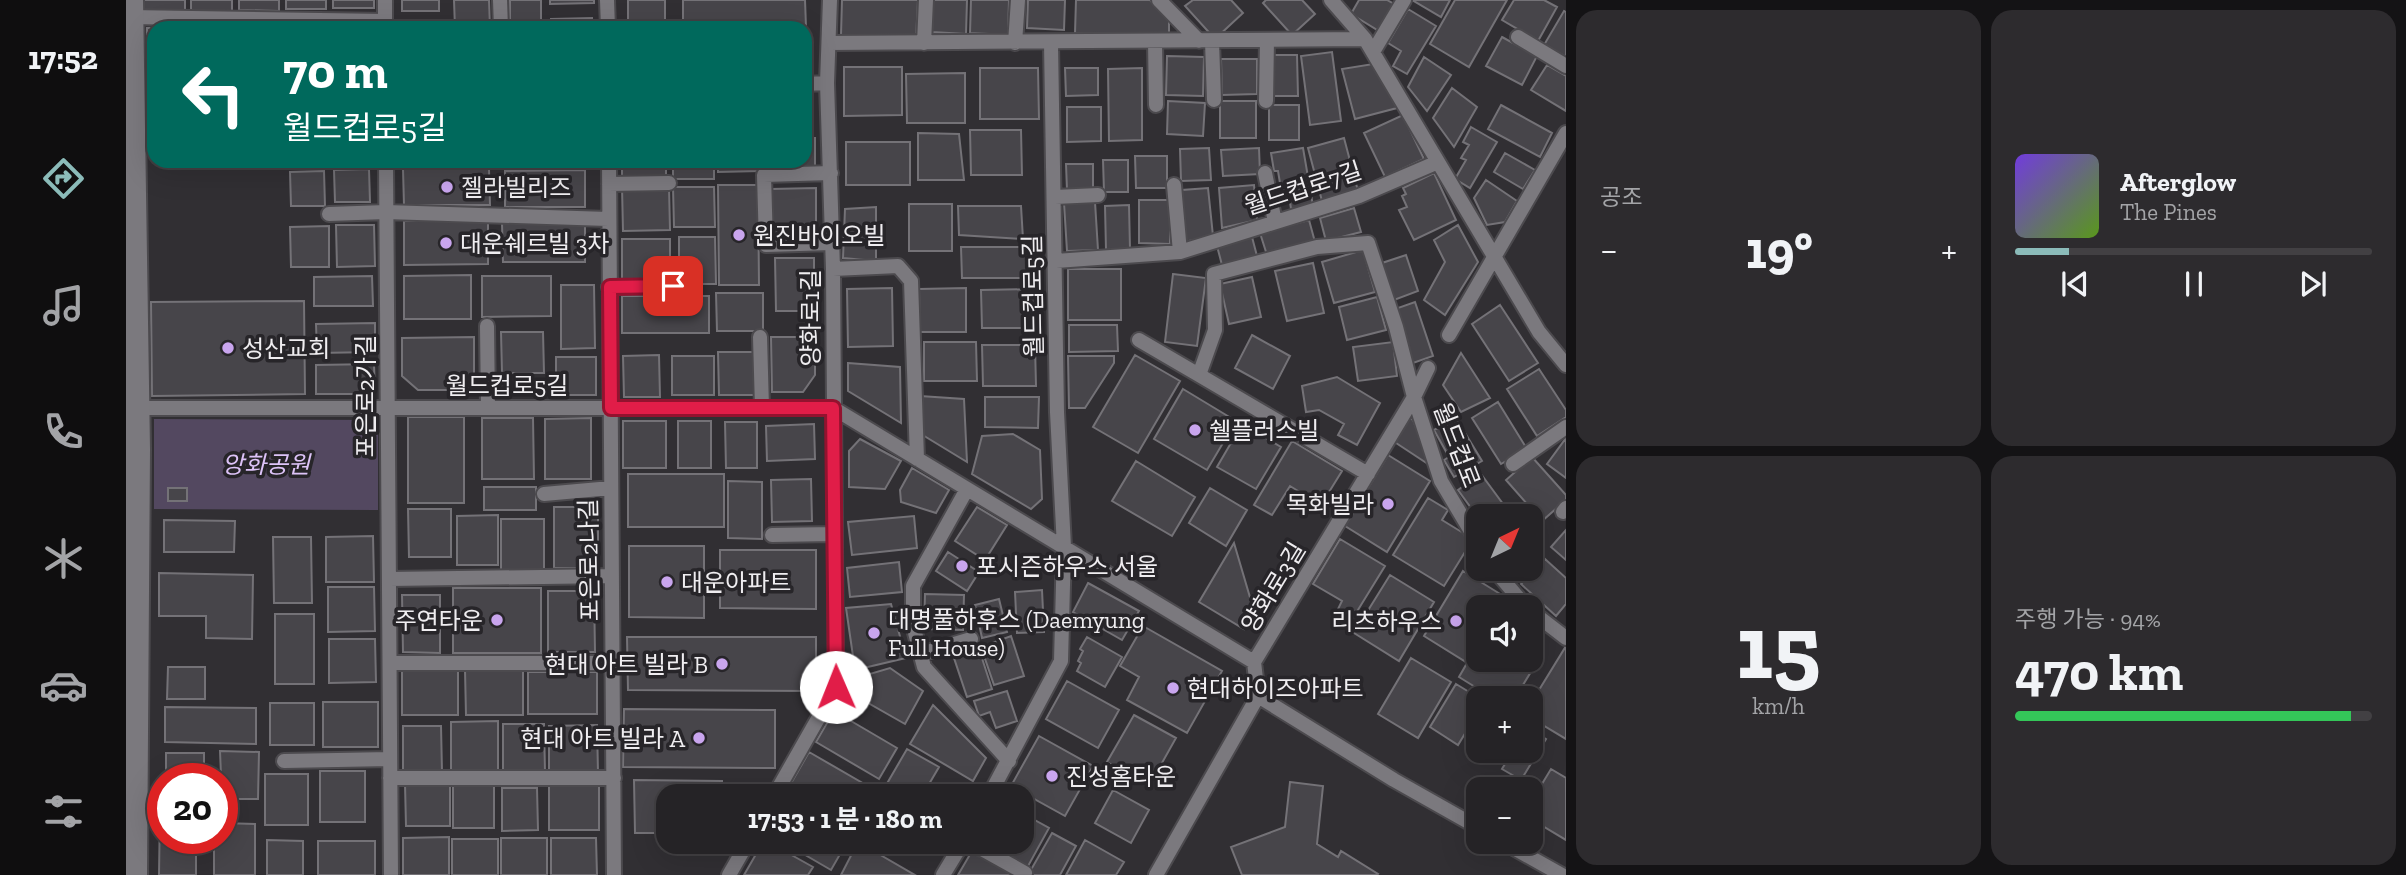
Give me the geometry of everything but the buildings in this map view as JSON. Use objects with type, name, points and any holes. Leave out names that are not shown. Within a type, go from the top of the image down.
[{"type":"street","points":[[129,9],[133,875]]},
{"type":"lane","points":[[385,0],[385,21]]},
{"type":"lane","points":[[500,0],[501,21]]},
{"type":"lane","points":[[607,0],[608,21]]},
{"type":"lane","name":"양화로1길","points":[[781,784],[836,687],[833,268],[828,83],[830,0]]},
{"type":"lane","points":[[924,43],[926,0]]},
{"type":"lane","points":[[1015,43],[1018,0]]},
{"type":"lane","points":[[1159,0],[1205,41],[1214,100]]},
{"type":"lane","points":[[1331,0],[1365,39],[1539,332],[1566,365]]},
{"type":"lane","points":[[1373,52],[1404,0]]},
{"type":"lane","points":[[129,9],[334,21]]},
{"type":"lane","points":[[1518,37],[1566,66]]},
{"type":"lane","points":[[829,43],[1365,39]]},
{"type":"lane","points":[[1266,101],[1267,40]]},
{"type":"lane","points":[[1154,42],[1156,105]]},
{"type":"lane","name":"월드컵로5길","points":[[996,784],[1061,661],[1064,547],[1057,412],[1051,43]]},
{"type":"lane","points":[[812,83],[828,83]]},
{"type":"lane","points":[[1449,335],[1566,133]]},
{"type":"lane","name":"월드컵로7길","points":[[1056,261],[1180,252],[1359,196],[1438,162]]},
{"type":"lane","name":"포은로2가길","points":[[386,168],[391,875]]},
{"type":"lane","name":"포은로2나길","points":[[609,168],[614,875]]},
{"type":"lane","name":"양화로1길","points":[[831,173],[764,168],[766,245],[832,243]]},
{"type":"lane","points":[[1265,173],[1275,222]]},
{"type":"lane","points":[[609,184],[669,183]]},
{"type":"lane","points":[[1174,185],[1180,252]]},
{"type":"lane","points":[[1055,197],[1098,195]]},
{"type":"lane","points":[[329,214],[386,212],[608,219]]},
{"type":"lane","points":[[1199,375],[1215,330],[1214,274],[1317,247],[1368,243],[1396,327],[1414,397]]},
{"type":"lane","points":[[833,268],[898,266],[911,281],[917,459]]},
{"type":"lane","points":[[610,287],[673,286]]},
{"type":"lane","points":[[488,326],[488,408]]},
{"type":"lane","points":[[760,337],[762,408]]},
{"type":"lane","points":[[1139,340],[1367,474]]},
{"type":"lane","name":"양화로3길","points":[[1258,696],[1254,662],[1429,368]]},
{"type":"lane","name":"월드컵로","points":[[1414,397],[1441,481],[1466,523]]},
{"type":"lane","name":"월드컵로5길","points":[[131,408],[833,408]]},
{"type":"lane","points":[[833,408],[1254,662]]},
{"type":"lane","name":"월드컵로","points":[[1513,464],[1566,427]]},
{"type":"lane","points":[[544,494],[611,488]]},
{"type":"lane","points":[[967,489],[913,586],[913,625],[924,667],[1009,761]]},
{"type":"lane","points":[[772,535],[834,534]]},
{"type":"lane","points":[[389,579],[612,576]]},
{"type":"lane","points":[[1504,581],[1516,595]]},
{"type":"lane","points":[[1543,620],[1566,638]]},
{"type":"lane","points":[[920,654],[971,639]]},
{"type":"lane","points":[[390,663],[613,663]]},
{"type":"lane","points":[[1156,875],[1258,696],[1394,780],[1466,821]]},
{"type":"lane","points":[[284,761],[390,759]]},
{"type":"lane","points":[[390,778],[614,778]]},
{"type":"lane","points":[[729,875],[741,854]]},
{"type":"lane","points":[[943,875],[955,854]]},
{"type":"lane","points":[[991,854],[1025,873]]},
{"type":"lane","points":[[1525,854],[1563,875],[1566,870]]},
{"type":"green space","name":"앙화공원","points":[[154,419],[378,420],[378,510],[154,509]]},
{"type":"place","name":"젤라빌리즈","points":[[447,187]]},
{"type":"place","name":"원진바이오빌","points":[[739,235]]},
{"type":"place","name":"대운쉐르빌 3차","points":[[446,243]]},
{"type":"place","name":"성산교회","points":[[228,348]]},
{"type":"place","name":"쉘플러스빌","points":[[1195,430]]},
{"type":"place","name":"목화빌라","points":[[1388,504]]},
{"type":"place","name":"포시즌하우스 서울","points":[[962,566]]},
{"type":"place","name":"대운아파트","points":[[667,582]]},
{"type":"place","name":"주연타운","points":[[497,620]]},
{"type":"place","name":"리츠하우스","points":[[1456,621]]},
{"type":"place","name":"대명풀하후스 (Daemyung Full House)","points":[[874,633]]},
{"type":"place","name":"현대 아트 빌라 B","points":[[722,664]]},
{"type":"place","name":"현대하이즈아파트","points":[[1173,688]]},
{"type":"place","name":"현대 아트 빌라 A","points":[[699,738]]},
{"type":"place","name":"진성홈타운","points":[[1052,776]]},
{"type":"route","points":[[673,286],[610,287],[611,408],[833,408],[836,687]]}]
